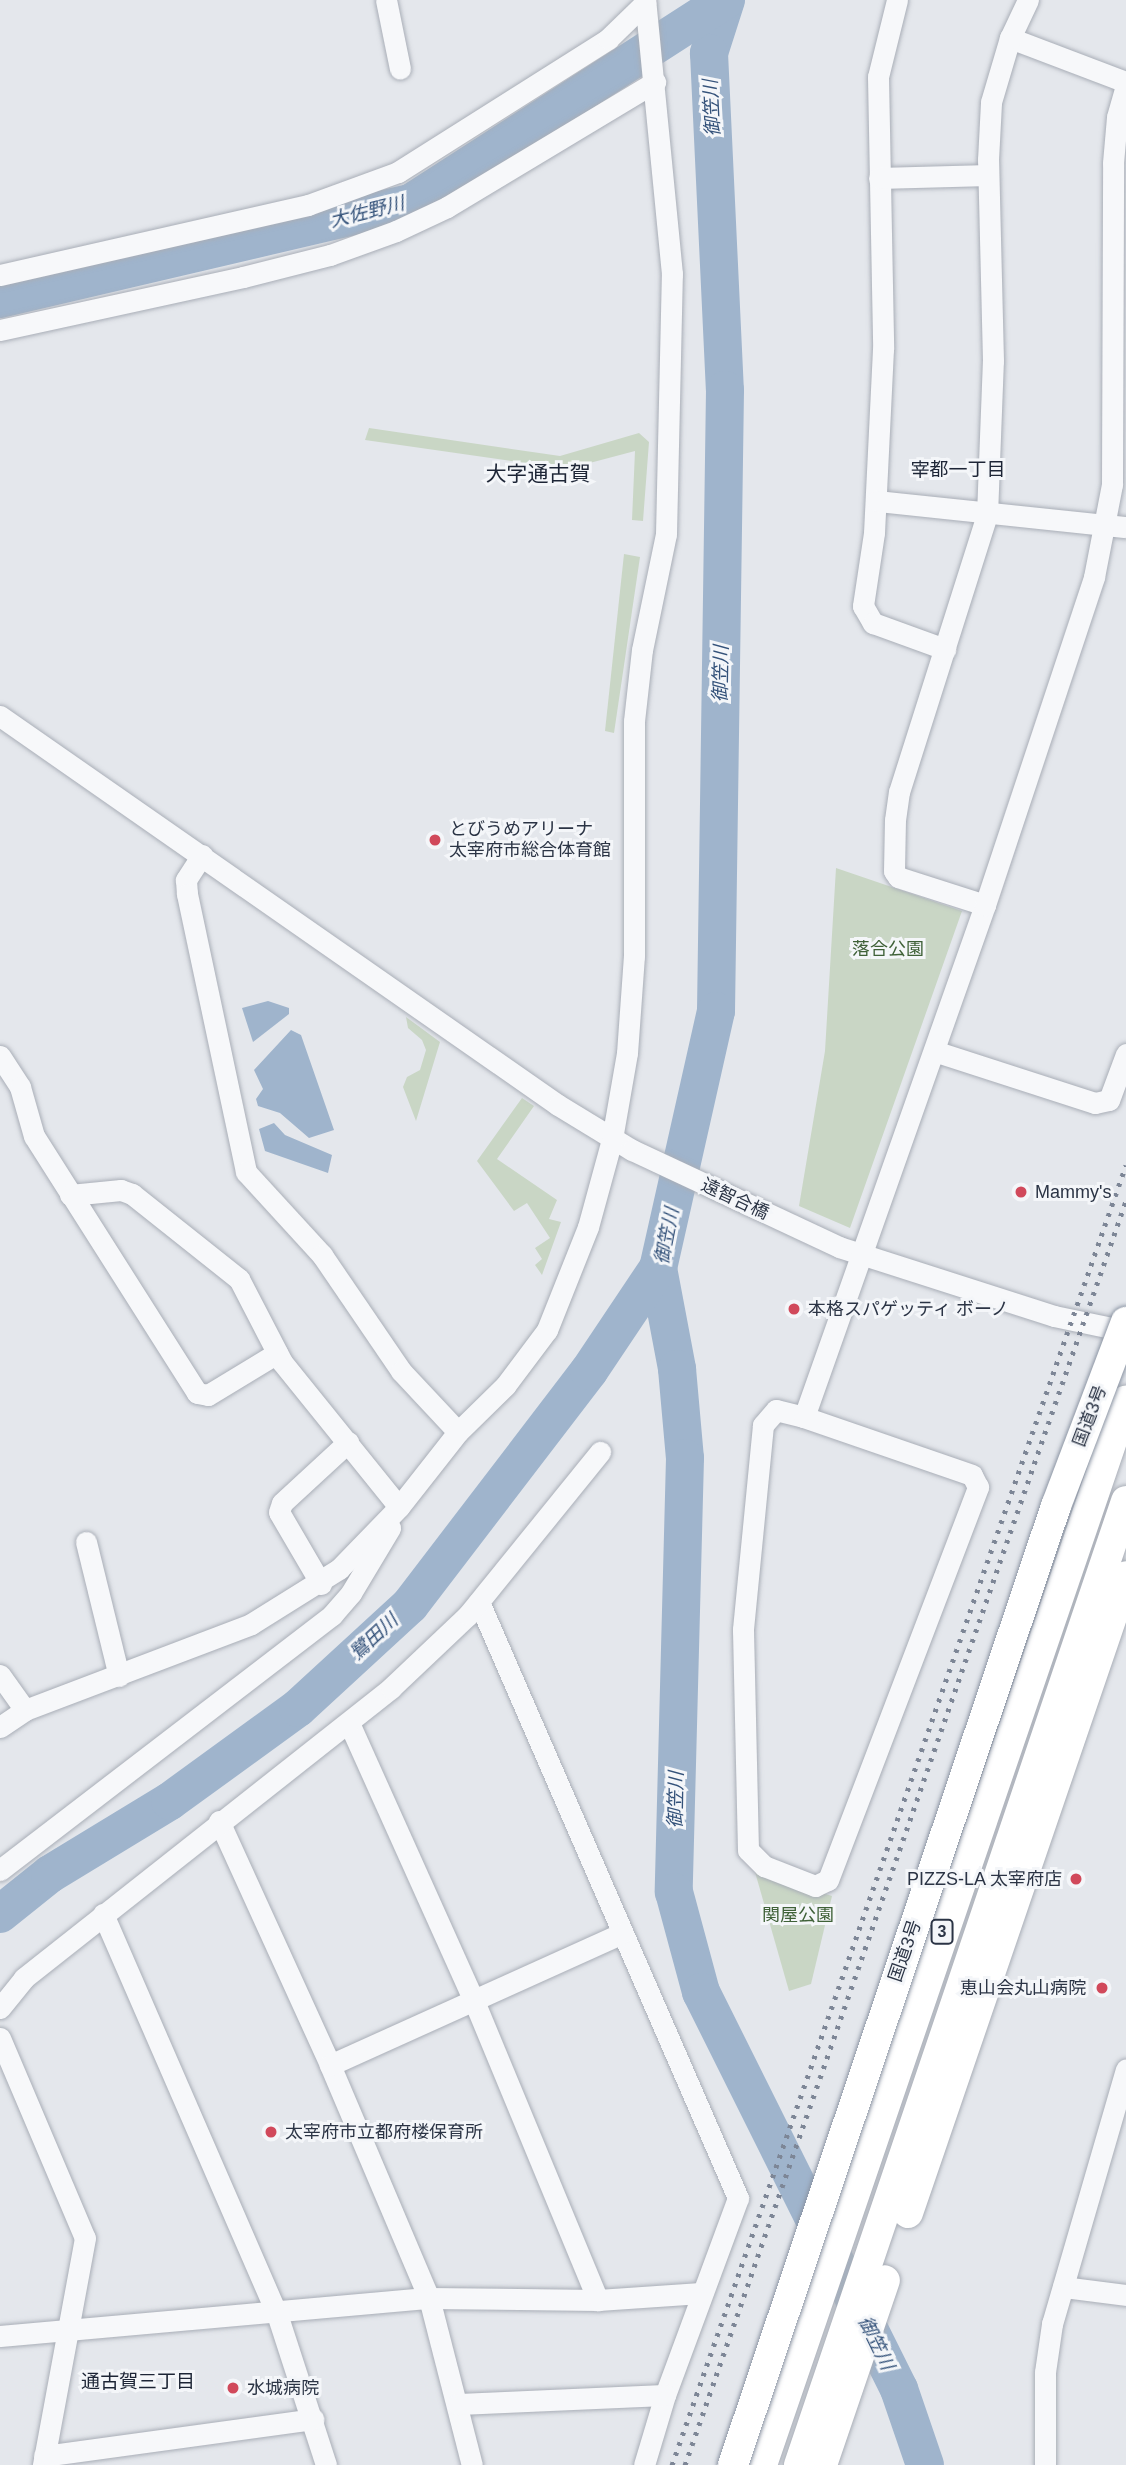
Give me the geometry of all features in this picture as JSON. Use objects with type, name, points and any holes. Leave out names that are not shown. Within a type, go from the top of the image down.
[{"type":"highway","name":"国道3号","points":[[733,2465],[1056,1506],[1126,1322]]},
{"type":"highway","name":"国道3号","points":[[762,2465],[1126,1400]]},
{"type":"highway","name":"3","points":[[821,2465],[900,2205],[1126,1501]]},
{"type":"highway","name":"3","points":[[799,2465],[900,2205],[1126,1576]]},
{"type":"street","points":[[386,0],[401,69]]},
{"type":"street","points":[[897,0],[878,77],[883,349],[877,502],[863,607],[866,616],[873,623],[945,649]]},
{"type":"street","points":[[985,905],[898,877],[894,871],[899,792],[987,515],[993,361],[988,175],[991,102],[1010,38],[1028,0]]},
{"type":"street","points":[[0,1727],[25,1710],[251,1624],[321,1584],[399,1507],[458,1432],[505,1386],[547,1330],[588,1227],[612,1139],[627,1054],[634,956],[634,721],[642,650],[666,534],[672,286],[655,79],[646,6]]},
{"type":"street","points":[[0,275],[308,205],[398,172],[608,39],[646,6]]},
{"type":"street","points":[[804,1417],[1116,526],[1121,365],[1121,139],[1126,84],[1010,38]]},
{"type":"street","points":[[0,330],[243,278],[330,255],[396,231],[447,208],[655,79]]},
{"type":"street","points":[[879,178],[988,175]]},
{"type":"street","points":[[877,502],[1116,526]]},
{"type":"street","name":"遠智合橋","points":[[0,716],[612,1139],[632,1150],[839,1247],[1054,1315],[1126,1331]]},
{"type":"street","points":[[202,855],[186,880],[187,894],[246,1172],[322,1255],[401,1371],[458,1432]]},
{"type":"street","points":[[934,1051],[1095,1103],[1109,1100],[1126,1054]]},
{"type":"street","points":[[0,1056],[20,1087],[34,1136],[197,1393],[208,1395],[277,1353]]},
{"type":"street","points":[[70,1195],[121,1189],[132,1194],[239,1279],[277,1353],[399,1507]]},
{"type":"street","points":[[776,1410],[804,1417],[972,1475],[978,1487],[828,1880],[815,1886],[751,1857],[748,1836],[743,1630],[763,1425],[776,1410]]},
{"type":"street","points":[[321,1584],[279,1512],[282,1503],[348,1442]]},
{"type":"street","points":[[0,2008],[24,1978],[219,1821],[349,1723],[479,1602],[600,1452]]},
{"type":"street","points":[[0,1870],[332,1615],[385,1539],[399,1507]]},
{"type":"street","points":[[86,1542],[119,1676]]},
{"type":"street","points":[[479,1602],[738,2198],[664,2395],[644,2465]]},
{"type":"street","points":[[0,1675],[25,1710]]},
{"type":"street","points":[[349,1723],[474,2001],[598,2300]]},
{"type":"street","points":[[219,1821],[330,2065],[429,2298],[472,2465]]},
{"type":"street","points":[[103,1914],[277,2314],[326,2465]]},
{"type":"street","points":[[330,2065],[623,1933]]},
{"type":"street","points":[[0,2038],[85,2238],[43,2460],[313,2419]]},
{"type":"street","points":[[1045,2465],[1045,2372],[1063,2287],[1126,2070]]},
{"type":"street","points":[[1063,2287],[1126,2295]]},
{"type":"street","points":[[0,2336],[277,2314],[429,2298],[598,2300],[701,2292]]},
{"type":"street","points":[[458,2404],[664,2395]]},
{"type":"green space","points":[[369,428],[560,456],[639,433],[649,442],[643,521],[632,520],[635,451],[567,469],[365,440]]},
{"type":"green space","points":[[624,554],[640,557],[614,733],[605,731]]},
{"type":"green space","name":"落合公園","points":[[836,868],[962,911],[850,1228],[799,1206],[825,1051]]},
{"type":"green space","points":[[406,1017],[440,1042],[416,1121],[403,1087],[407,1077],[420,1070],[426,1050],[422,1040],[408,1028]]},
{"type":"green space","points":[[522,1098],[534,1106],[497,1159],[557,1200],[549,1219],[561,1222],[542,1275],[535,1265],[542,1259],[535,1248],[550,1238],[527,1203],[514,1211],[477,1161]]},
{"type":"green space","name":"関屋公園","points":[[755,1872],[832,1896],[811,1984],[789,1991]]},
{"type":"water","points":[[268,1001],[289,1008],[289,1014],[253,1042],[242,1008]]},
{"type":"water","points":[[291,1030],[301,1035],[334,1130],[309,1138],[280,1113],[258,1106],[256,1099],[263,1089],[254,1070]]},
{"type":"water","points":[[274,1123],[285,1135],[332,1155],[328,1173],[265,1151],[259,1129]]},
{"type":"waterway","name":"大佐野川","points":[[0,299],[412,202],[725,0]]},
{"type":"waterway","name":"御笠川","points":[[726,0],[709,53],[725,390],[716,1011],[658,1268],[677,1369],[685,1458],[674,1892],[701,1992],[899,2389],[925,2465]]},
{"type":"waterway","name":"鷺田川","points":[[0,1914],[50,1874],[170,1801],[298,1708],[410,1605],[589,1371],[658,1268]]},
{"type":"railway","points":[[672,2465],[1126,1165]]},
{"type":"railway","points":[[685,2465],[1126,1201]]},
{"type":"place","name":"とびうめアリーナ 太宰府市総合体育館","points":[[435,840]]},
{"type":"place","name":"Mammy's","points":[[1021,1192]]},
{"type":"place","name":"本格スパゲッティ ボーノ","points":[[794,1309]]},
{"type":"place","name":"PIZZS-LA 太宰府店","points":[[1076,1879]]},
{"type":"place","name":"恵山会丸山病院","points":[[1102,1988]]},
{"type":"place","name":"太宰府市立都府楼保育所","points":[[271,2132]]},
{"type":"place","name":"水城病院","points":[[233,2388]]},
{"type":"district","name":"宰都一丁目","points":[[958,470]]},
{"type":"district","name":"大字通古賀","points":[[538,474]]},
{"type":"district","name":"通古賀三丁目","points":[[138,2382]]}]
